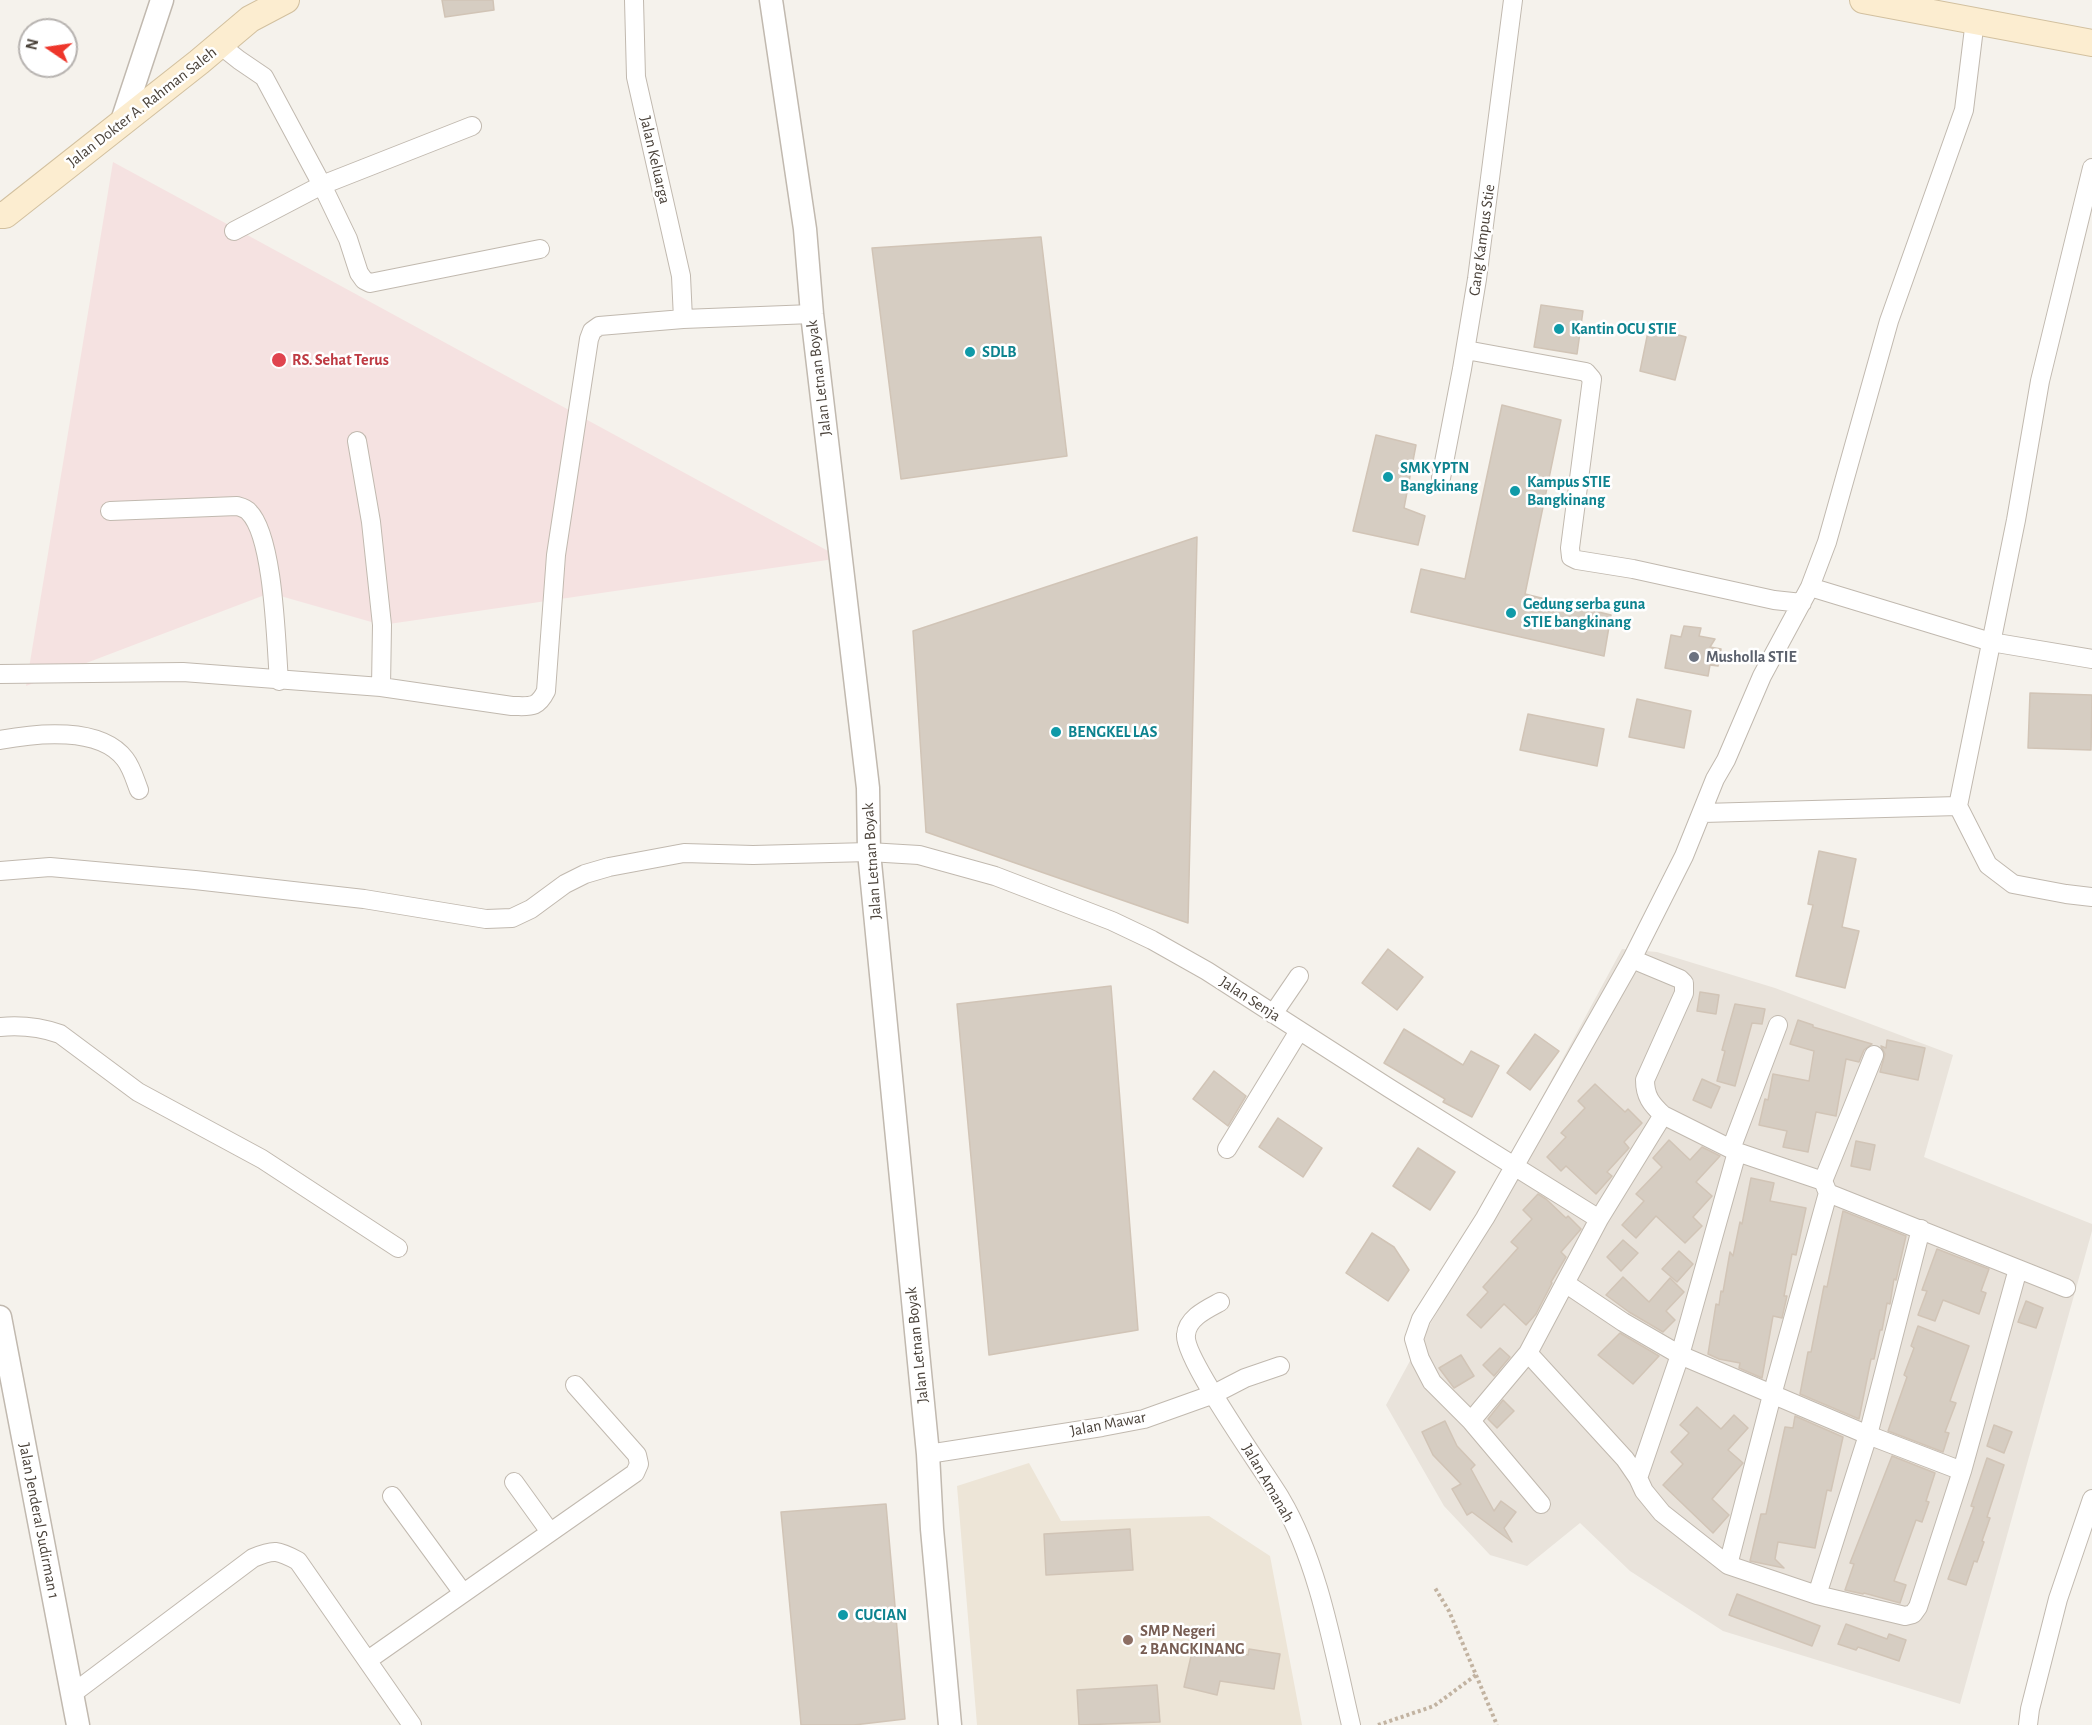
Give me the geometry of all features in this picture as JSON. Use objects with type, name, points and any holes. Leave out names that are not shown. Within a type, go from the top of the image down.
[{"type":"main road","name":"Jalan Dokter A. Rahman Saleh","points":[[2,219],[250,19],[286,0]]},
{"type":"main road","points":[[1865,0],[2092,43]]},
{"type":"street","points":[[122,121],[162,0]]},
{"type":"street","name":"Jalan Keluarga","points":[[634,0],[636,77],[681,276],[683,319]]},
{"type":"street","name":"Jalan Letnan Boyak","points":[[771,0],[805,229],[812,314],[868,788],[868,852],[928,1454],[932,1529],[950,1725]]},
{"type":"street","name":"Gang Kampus Stie","points":[[1441,478],[1466,350],[1513,0]]},
{"type":"street","points":[[1541,1504],[1471,1421],[1432,1382],[1420,1359],[1414,1339],[1421,1319],[1485,1218],[1632,959],[1684,856],[1715,779],[1726,760],[1762,676],[1806,595],[1827,542],[1889,321],[1964,110],[1975,20]]},
{"type":"street","points":[[220,45],[264,76],[322,185],[348,239],[359,273],[364,280],[370,283],[540,249]]},
{"type":"street","points":[[234,231],[322,185],[472,126]]},
{"type":"street","points":[[2092,168],[2086,212],[2040,381],[2016,520],[1958,806],[1988,865],[2013,884],[2092,897]]},
{"type":"street","points":[[0,674],[183,672],[381,687],[512,706],[533,706],[541,701],[546,691],[555,555],[592,331],[598,326],[683,319],[812,314]]},
{"type":"street","points":[[1466,350],[1586,372],[1593,379],[1570,557],[1774,600],[1806,595],[1991,642],[2092,659]]},
{"type":"street","points":[[357,441],[370,522],[382,625],[381,687]]},
{"type":"street","points":[[110,511],[237,506],[249,512],[261,530],[270,572],[279,681]]},
{"type":"street","points":[[0,741],[27,735],[72,734],[104,743],[126,760],[139,790]]},
{"type":"street","points":[[1703,813],[1958,806]]},
{"type":"street","name":"Jalan Senja","points":[[0,871],[50,867],[195,880],[364,899],[486,919],[512,918],[531,909],[549,895],[585,874],[609,867],[684,853],[753,855],[868,852],[919,855],[995,876],[1112,921],[1152,939],[1207,971],[1599,1219]]},
{"type":"street","points":[[1632,959],[1680,979],[1684,983],[1684,993],[1645,1080],[1645,1091],[1651,1104],[1663,1115],[1734,1150],[2066,1288]]},
{"type":"street","points":[[1273,1014],[1299,976]]},
{"type":"street","points":[[0,1027],[19,1025],[46,1029],[60,1034],[138,1092],[262,1159],[398,1248]]},
{"type":"street","points":[[1638,1478],[1680,1355],[1734,1150],[1778,1025]]},
{"type":"street","points":[[1227,1149],[1299,1031]]},
{"type":"street","points":[[1728,1565],[1826,1187],[1874,1055]]},
{"type":"street","points":[[1471,1421],[1528,1353],[1599,1219],[1663,1115]]},
{"type":"street","points":[[1817,1595],[1868,1435],[1921,1229]]},
{"type":"street","points":[[1528,1353],[1625,1459],[1644,1491],[1662,1513],[1728,1565],[1817,1595],[1905,1616],[1913,1614],[1918,1607],[1962,1471],[2018,1269]]},
{"type":"street","points":[[1565,1283],[1623,1322],[1680,1355],[1868,1435],[1962,1471]]},
{"type":"street","name":"Jalan Amanah","points":[[1220,1302],[1199,1313],[1188,1328],[1185,1336],[1192,1359],[1282,1502],[1298,1536],[1319,1591],[1351,1725]]},
{"type":"street","name":"Jalan Jenderal Sudirman 1","points":[[1,1324],[78,1725]]},
{"type":"street","name":"Jalan Mawar","points":[[928,1454],[1144,1419],[1214,1394],[1245,1378],[1280,1366]]},
{"type":"street","points":[[368,1660],[635,1473],[639,1464],[637,1455],[575,1385]]},
{"type":"street","points":[[514,1482],[550,1532]]},
{"type":"street","points":[[392,1496],[463,1593]]},
{"type":"street","points":[[2028,1725],[2058,1599],[2092,1499]]},
{"type":"street","points":[[72,1694],[253,1558],[280,1551],[298,1561],[412,1725]]},
{"type":"path","points":[[1435,1588],[1449,1611],[1497,1725]]},
{"type":"path","points":[[1378,1725],[1434,1706],[1476,1675]]},
{"type":"shaded area","name":"RS. Sehat Terus","points":[[113,162],[841,558],[382,625],[270,593],[26,686]]},
{"type":"shaded area","points":[[1622,949],[1657,952],[1775,988],[1953,1055],[1924,1157],[2092,1224],[2092,1231],[1960,1704],[1723,1631],[1630,1571],[1580,1523],[1527,1566],[1490,1555],[1444,1506],[1386,1405],[1492,1219],[1501,1173]]},
{"type":"shaded area","name":"SMP Negeri 2 BANGKINANG","points":[[1029,1463],[1061,1521],[1209,1516],[1270,1556],[1302,1725],[977,1725],[957,1486]]},
{"type":"building","points":[[442,0],[493,0],[494,10],[445,17]]},
{"type":"building","name":"SDLB","points":[[1041,237],[1067,456],[901,479],[872,248]]},
{"type":"building","name":"Kantin OCU STIE","points":[[1541,305],[1583,311],[1577,354],[1534,347]]},
{"type":"building","points":[[1649,327],[1686,337],[1675,380],[1640,371]]},
{"type":"building","points":[[1502,405],[1561,420],[1525,594],[1611,615],[1604,656],[1411,612],[1421,569],[1465,579]]},
{"type":"building","name":"SMK YPTN Bangkinang","points":[[1376,435],[1416,445],[1404,508],[1425,516],[1418,545],[1353,531]]},
{"type":"building","name":"BENGKEL LAS","points":[[1197,537],[1188,923],[926,832],[913,631]]},
{"type":"building","name":"Musholla STIE","points":[[1684,626],[1701,628],[1699,636],[1715,639],[1710,647],[1721,649],[1718,666],[1710,665],[1708,676],[1665,668],[1671,635],[1681,637]]},
{"type":"building","points":[[2030,693],[2092,695],[2091,750],[2028,748]]},
{"type":"building","points":[[1637,699],[1691,711],[1684,748],[1629,737]]},
{"type":"building","points":[[1528,714],[1604,729],[1597,766],[1520,750]]},
{"type":"building","points":[[1819,851],[1856,859],[1842,927],[1859,931],[1845,988],[1796,976],[1813,905],[1808,904]]},
{"type":"building","points":[[1388,949],[1423,977],[1397,1010],[1362,983]]},
{"type":"building","points":[[1111,986],[1138,1330],[989,1355],[957,1004]]},
{"type":"building","points":[[1700,992],[1719,995],[1716,1014],[1697,1011]]},
{"type":"building","points":[[1735,1004],[1765,1009],[1762,1024],[1752,1023],[1735,1086],[1717,1081],[1725,1051],[1722,1050]]},
{"type":"building","points":[[1798,1020],[1813,1025],[1813,1027],[1872,1044],[1864,1050],[1859,1062],[1846,1059],[1836,1116],[1816,1112],[1808,1152],[1783,1147],[1787,1131],[1759,1125],[1765,1099],[1768,1100],[1773,1074],[1809,1081],[1814,1051],[1790,1044]]},
{"type":"building","points":[[1404,1029],[1463,1065],[1471,1051],[1499,1066],[1472,1117],[1443,1102],[1445,1099],[1384,1063]]},
{"type":"building","points":[[1535,1034],[1559,1051],[1530,1090],[1507,1073]]},
{"type":"building","points":[[1887,1040],[1925,1048],[1918,1080],[1880,1072],[1885,1054],[1881,1046],[1886,1048]]},
{"type":"building","points":[[1214,1071],[1246,1096],[1228,1126],[1193,1099]]},
{"type":"building","points":[[1702,1079],[1720,1087],[1711,1108],[1693,1100]]},
{"type":"building","points":[[1595,1084],[1625,1112],[1628,1109],[1642,1123],[1624,1142],[1629,1148],[1607,1172],[1612,1176],[1596,1194],[1566,1166],[1561,1171],[1547,1157],[1566,1137],[1561,1133],[1585,1108],[1578,1101]]},
{"type":"building","points":[[1278,1118],[1322,1148],[1303,1177],[1259,1147]]},
{"type":"building","points":[[1669,1140],[1690,1160],[1702,1147],[1720,1156],[1696,1182],[1712,1196],[1693,1217],[1702,1226],[1685,1243],[1656,1216],[1636,1238],[1622,1225],[1644,1201],[1636,1194],[1662,1167],[1653,1158]]},
{"type":"building","points":[[1856,1141],[1875,1145],[1870,1170],[1851,1166]]},
{"type":"building","points":[[1418,1148],[1455,1172],[1430,1210],[1393,1186]]},
{"type":"building","points":[[1751,1178],[1774,1183],[1770,1201],[1806,1208],[1796,1255],[1792,1254],[1782,1318],[1773,1316],[1762,1378],[1739,1368],[1740,1363],[1719,1359],[1708,1354],[1716,1304],[1719,1305],[1730,1252],[1733,1256],[1740,1222],[1742,1224]]},
{"type":"building","points":[[1538,1194],[1566,1218],[1568,1216],[1581,1229],[1561,1252],[1566,1257],[1536,1314],[1526,1325],[1504,1304],[1481,1328],[1467,1315],[1488,1292],[1483,1287],[1518,1248],[1511,1242],[1532,1219],[1523,1210]]},
{"type":"building","points":[[1843,1211],[1906,1236],[1896,1280],[1894,1279],[1890,1304],[1887,1303],[1874,1359],[1871,1359],[1859,1419],[1800,1394],[1808,1352],[1811,1352],[1824,1286],[1827,1287]]},
{"type":"building","points":[[1372,1233],[1394,1247],[1409,1270],[1388,1301],[1346,1273]]},
{"type":"building","points":[[1623,1240],[1638,1253],[1621,1271],[1607,1257]]},
{"type":"building","points":[[1937,1249],[1989,1269],[1981,1291],[1986,1293],[1979,1314],[1943,1300],[1935,1321],[1918,1315],[1927,1291],[1922,1290]]},
{"type":"building","points":[[1679,1251],[1693,1264],[1677,1282],[1662,1269]]},
{"type":"building","points":[[1623,1277],[1649,1302],[1670,1278],[1684,1292],[1666,1311],[1675,1320],[1663,1332],[1606,1295]]},
{"type":"building","points":[[2026,1301],[2043,1308],[2036,1328],[2018,1322]]},
{"type":"building","points":[[1918,1326],[1969,1346],[1950,1401],[1956,1403],[1945,1432],[1949,1433],[1943,1452],[1888,1431],[1907,1377],[1904,1375],[1914,1348],[1911,1346]]},
{"type":"building","points":[[1620,1333],[1659,1356],[1633,1384],[1598,1355]]},
{"type":"building","points":[[1500,1348],[1510,1357],[1494,1376],[1483,1365]]},
{"type":"building","points":[[1461,1355],[1474,1376],[1454,1388],[1439,1368]]},
{"type":"building","points":[[1503,1400],[1514,1411],[1497,1428],[1488,1419]]},
{"type":"building","points":[[1697,1407],[1721,1429],[1734,1415],[1748,1428],[1728,1450],[1743,1463],[1712,1499],[1729,1515],[1713,1533],[1663,1485],[1683,1464],[1671,1452],[1689,1433],[1680,1425]]},
{"type":"building","points":[[1795,1416],[1843,1437],[1831,1491],[1827,1490],[1815,1548],[1778,1542],[1775,1559],[1784,1568],[1750,1561],[1761,1514],[1766,1514],[1785,1427],[1793,1428]]},
{"type":"building","points":[[1445,1421],[1457,1446],[1475,1465],[1471,1469],[1494,1511],[1501,1501],[1516,1512],[1504,1528],[1512,1542],[1472,1512],[1467,1515],[1452,1489],[1461,1484],[1433,1455],[1422,1432]]},
{"type":"building","points":[[1994,1425],[2012,1432],[2004,1453],[1987,1446]]},
{"type":"building","points":[[1892,1456],[1935,1473],[1922,1522],[1916,1520],[1894,1581],[1906,1585],[1900,1603],[1845,1590],[1854,1564],[1850,1563]]},
{"type":"building","points":[[1987,1458],[2004,1465],[1987,1517],[1990,1518],[1982,1541],[1984,1542],[1977,1562],[1974,1561],[1966,1585],[1948,1579],[1974,1507],[1971,1506]]},
{"type":"building","name":"CUCIAN","points":[[886,1504],[905,1719],[854,1725],[801,1725],[781,1512]]},
{"type":"building","points":[[1130,1529],[1133,1570],[1046,1575],[1044,1534]]},
{"type":"building","points":[[1737,1594],[1820,1626],[1812,1646],[1729,1615]]},
{"type":"building","points":[[1846,1624],[1887,1639],[1889,1634],[1906,1640],[1899,1661],[1858,1647],[1856,1650],[1838,1644]]},
{"type":"building","points":[[1194,1643],[1248,1655],[1249,1649],[1280,1654],[1274,1689],[1220,1681],[1217,1695],[1184,1687]]},
{"type":"building","points":[[1157,1685],[1160,1722],[1079,1725],[1077,1690]]},
{"type":"place","name":"Kantin OCU STIE","points":[[1559,329]]},
{"type":"place","name":"SDLB","points":[[970,352]]},
{"type":"place","name":"RS. Sehat Terus","points":[[279,360]]},
{"type":"place","name":"SMK YPTN Bangkinang","points":[[1388,477]]},
{"type":"place","name":"Kampus STIE Bangkinang","points":[[1515,491]]},
{"type":"place","name":"Gedung serba guna STIE bangkinang","points":[[1511,613]]},
{"type":"place","name":"Musholla STIE","points":[[1694,657]]},
{"type":"place","name":"BENGKEL LAS","points":[[1056,732]]},
{"type":"place","name":"CUCIAN","points":[[843,1615]]},
{"type":"place","name":"SMP Negeri 2 BANGKINANG","points":[[1128,1640]]}]
